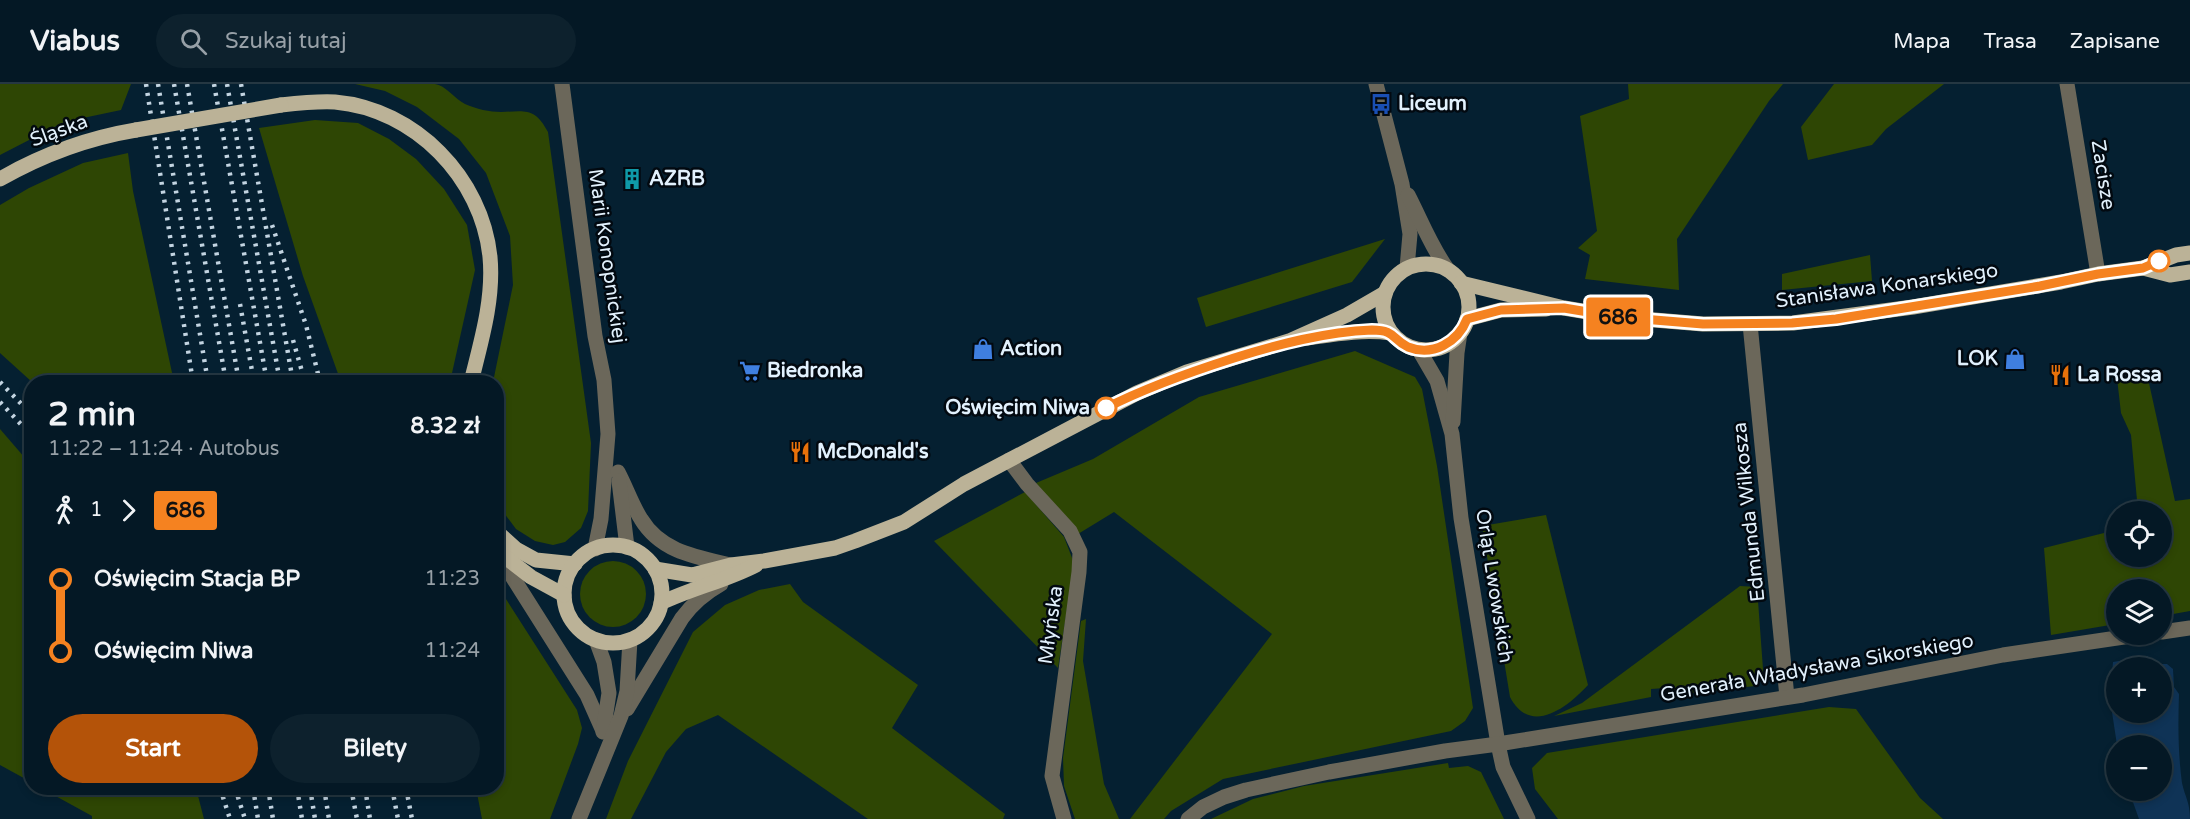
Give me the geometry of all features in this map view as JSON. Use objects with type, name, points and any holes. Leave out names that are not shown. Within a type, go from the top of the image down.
[{"type":"main road","name":"Śląska","points":[[0,179],[43,157],[71,146],[136,130],[281,105],[336,102],[374,111],[409,128],[427,140],[457,172],[480,213],[490,258],[490,289],[486,322],[473,375]]},
{"type":"main road","name":"Stanisława Konarskiego","points":[[1461,283],[1564,308],[1658,321],[1792,323],[1836,319],[2143,268],[2190,252]]},
{"type":"main road","points":[[1391,333],[1383,313],[1385,293],[1390,283],[1407,268],[1420,264],[1434,265],[1448,270],[1461,283],[1467,294],[1469,307],[1464,326]]},
{"type":"main road","name":"Stanisława Konarskiego","points":[[2143,268],[2170,275],[2190,272]]},
{"type":"main road","points":[[661,603],[732,571],[764,561],[835,548],[904,522],[964,484],[1147,389],[1187,372],[1289,341],[1347,315],[1385,293]]},
{"type":"main road","name":"Stanisława Konarskiego","points":[[1419,350],[1442,347],[1464,326],[1501,310],[1564,308]]},
{"type":"main road","points":[[1289,341],[1375,330],[1391,333],[1408,346],[1419,350]]},
{"type":"main road","points":[[504,538],[516,549],[536,560],[575,564]]},
{"type":"main road","points":[[611,545],[627,547],[648,560],[660,580],[661,603],[656,619],[644,632],[630,640],[619,643],[596,640],[583,633],[573,623],[564,595],[567,579],[575,564],[595,549],[611,545]]},
{"type":"main road","points":[[504,556],[531,577],[564,595]]},
{"type":"main road","points":[[655,569],[692,575],[732,571]]},
{"type":"street","name":"Marii Konopnickiej","points":[[562,84],[595,336],[604,381],[608,434],[601,519],[595,549]]},
{"type":"street","points":[[1376,84],[1402,184],[1410,234],[1407,268]]},
{"type":"street","name":"Zacisze","points":[[2067,84],[2098,274]]},
{"type":"street","points":[[1402,184],[1427,230],[1435,252],[1448,270]]},
{"type":"street","name":"Edmunda Wilkosza","points":[[1750,324],[1787,697]]},
{"type":"street","name":"Orląt Lwowskich","points":[[1464,326],[1457,353],[1452,434],[1461,518],[1503,767],[1528,819]]},
{"type":"street","name":"Orląt Lwowskich","points":[[1419,350],[1437,381],[1452,434]]},
{"type":"street","name":"Marii Konopnickiej","points":[[608,434],[618,472],[627,547]]},
{"type":"street","name":"Młyńska","points":[[1009,460],[1027,484],[1070,531],[1080,552],[1052,776],[1064,819]]},
{"type":"street","points":[[618,472],[641,520],[656,537],[669,548],[732,571]]},
{"type":"street","points":[[504,563],[587,695],[603,731]]},
{"type":"street","points":[[579,819],[621,716],[690,607],[732,571]]},
{"type":"street","points":[[2172,631],[2190,628]]},
{"type":"street","points":[[595,776],[609,693],[596,640]]},
{"type":"street","points":[[621,716],[627,691],[630,640]]},
{"type":"street","name":"Generała Władysława Sikorskiego","points":[[1498,744],[1787,697],[2002,655],[2106,640]]},
{"type":"street","points":[[1188,819],[1203,807],[1246,790],[1329,772],[1498,744]]},
{"type":"green space","points":[[0,84],[131,84],[121,110],[64,122],[0,155]]},
{"type":"green space","points":[[355,84],[435,84],[461,102],[483,110],[523,111],[534,114],[548,132],[591,443],[588,511],[581,528],[565,542],[553,545],[535,541],[516,529],[504,513],[504,375],[494,375],[513,285],[510,236],[486,173],[459,139],[417,107],[385,91]]},
{"type":"green space","points":[[1628,84],[1783,84],[1769,101],[1677,239],[1679,290],[1585,279],[1590,255],[1578,248],[1597,231],[1580,116],[1629,99]]},
{"type":"green space","points":[[1834,84],[1944,84],[1886,129],[1872,145],[1808,160],[1801,127]]},
{"type":"green space","points":[[315,120],[358,123],[389,139],[416,159],[444,189],[467,225],[475,270],[452,375],[338,375],[303,276],[259,128]]},
{"type":"green space","points":[[128,153],[133,191],[172,375],[24,375],[0,353],[0,205],[29,188],[83,163]]},
{"type":"green space","points":[[1385,239],[1352,282],[1206,327],[1197,298]]},
{"type":"green space","points":[[1870,255],[1872,281],[1782,290],[1782,274]]},
{"type":"green space","points":[[1355,351],[1415,377],[1422,389],[1437,466],[1473,708],[1465,721],[1451,731],[1223,779],[1171,811],[1164,819],[1130,819],[1272,634],[1114,512],[1078,534],[1036,483],[1093,459],[1199,397]]},
{"type":"green space","points":[[2147,374],[2175,501],[2190,499],[2190,611],[2172,614],[2172,579],[2106,579],[2106,626],[2051,635],[2044,548],[2106,532],[2106,567],[2172,567],[2172,501],[2137,501],[2131,435],[2121,413],[2117,378]]},
{"type":"green space","points":[[0,429],[24,457],[24,778],[0,765]]},
{"type":"green space","points":[[1025,492],[1064,537],[1074,563],[1058,668],[934,541]]},
{"type":"green space","points":[[1546,515],[1588,685],[1559,709],[1538,716],[1528,715],[1518,709],[1510,697],[1482,526]]},
{"type":"green space","points":[[613,561],[626,564],[636,571],[643,581],[646,594],[643,607],[636,617],[626,624],[613,627],[600,624],[590,617],[583,607],[580,594],[583,581],[590,571],[600,564]]},
{"type":"green space","points":[[790,584],[803,602],[918,685],[892,728],[1005,814],[1003,819],[868,819],[718,715],[686,729],[666,752],[631,819],[606,819],[628,761],[693,632],[725,605],[759,590]]},
{"type":"green space","points":[[1740,586],[1757,587],[1763,669],[1762,679],[1755,686],[1667,696],[1665,688],[1651,689],[1651,697],[1554,716],[1582,703]]},
{"type":"green space","points":[[504,596],[577,710],[582,728],[550,819],[482,819],[477,795],[504,795]]},
{"type":"green space","points":[[1086,619],[1083,661],[1104,784],[1119,819],[1075,819],[1064,786],[1063,758],[1081,621]]},
{"type":"green space","points":[[1829,707],[1856,709],[1920,798],[1943,819],[1558,819],[1535,789],[1532,768],[1547,753]]},
{"type":"green space","points":[[1448,763],[1449,768],[1468,766],[1481,772],[1504,819],[1211,819],[1253,799],[1304,786]]},
{"type":"green space","points":[[54,795],[198,795],[204,819],[92,819],[92,816]]},
{"type":"water","points":[[2173,669],[2174,687],[2179,694],[2182,783],[2190,819],[2139,819],[2133,801],[2172,801],[2172,735],[2115,735],[2114,723],[2172,723]]},
{"type":"railway","points":[[146,84],[192,375]]},
{"type":"railway","points":[[158,84],[207,375]]},
{"type":"railway","points":[[174,84],[225,375]]},
{"type":"railway","points":[[187,84],[238,375]]},
{"type":"railway","points":[[214,84],[266,375]]},
{"type":"railway","points":[[227,84],[279,375]]},
{"type":"railway","points":[[241,84],[292,375]]},
{"type":"railway","points":[[272,225],[306,325],[318,375]]},
{"type":"railway","points":[[240,304],[253,375]]},
{"type":"railway","points":[[293,340],[303,375]]},
{"type":"railway","points":[[0,382],[24,407]]},
{"type":"railway","points":[[0,402],[24,428]]},
{"type":"railway","points":[[222,795],[230,819]]},
{"type":"railway","points":[[237,795],[245,819]]},
{"type":"railway","points":[[254,795],[258,819]]},
{"type":"railway","points":[[269,795],[273,819]]},
{"type":"railway","points":[[298,795],[302,819]]},
{"type":"railway","points":[[311,795],[315,819]]},
{"type":"railway","points":[[325,795],[329,819]]},
{"type":"railway","points":[[352,795],[357,819]]},
{"type":"railway","points":[[366,795],[370,819]]},
{"type":"railway","points":[[393,795],[398,819]]},
{"type":"railway","points":[[407,795],[412,819]]},
{"type":"bus line","name":"686","points":[[1106,408],[1187,372],[1289,341],[1375,330],[1391,333],[1398,340],[1419,350],[1430,350],[1452,341],[1460,333],[1467,319],[1501,310],[1564,308],[1618,317],[1703,324],[1792,323],[1836,319],[2040,286],[2086,276],[2143,268],[2159,261]]},
{"type":"place","name":"Liceum","points":[[1381,104]]},
{"type":"place","name":"AZRB","points":[[632,179]]},
{"type":"place","name":"Action","points":[[983,349]]},
{"type":"place","name":"LOK","points":[[2015,359]]},
{"type":"place","name":"Biedronka","points":[[750,371]]},
{"type":"place","name":"La Rossa","points":[[2060,375]]},
{"type":"place","name":"Oświęcim Niwa","points":[[1106,408]]},
{"type":"place","name":"McDonald's","points":[[800,452]]}]
